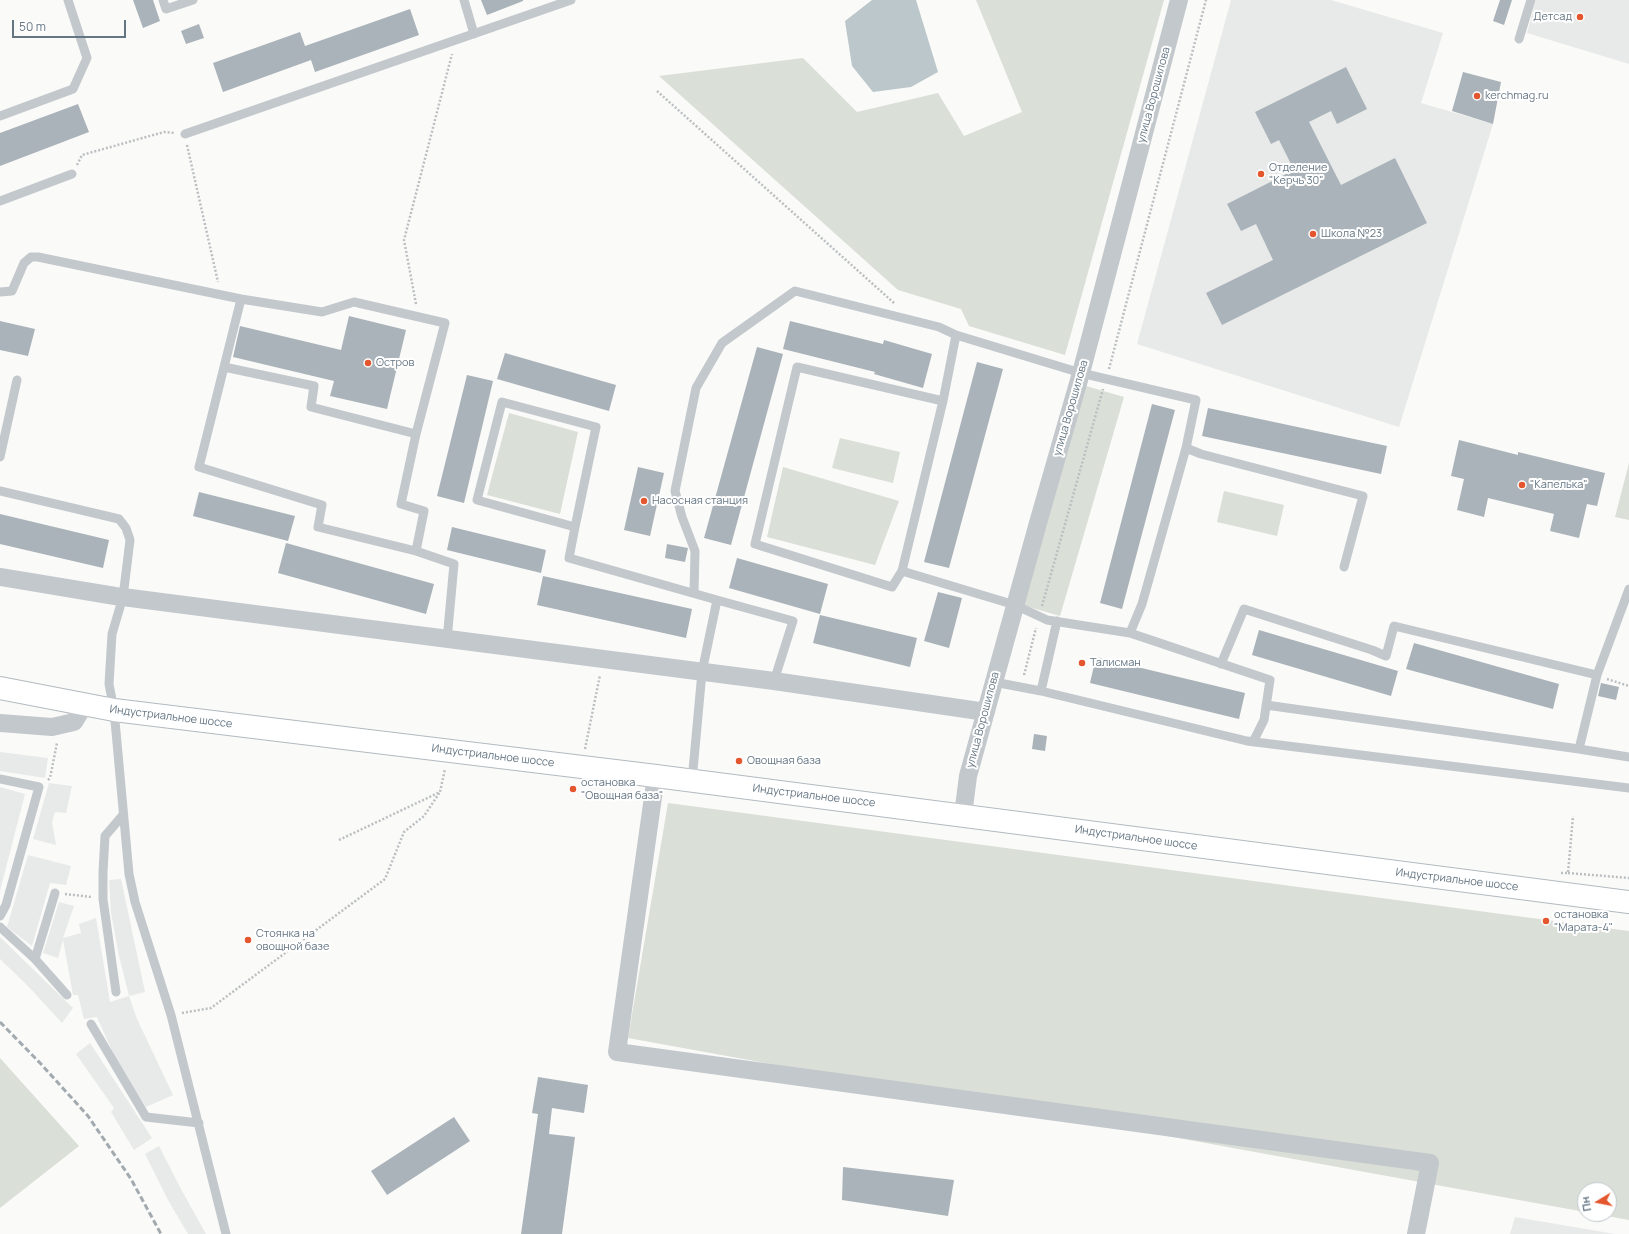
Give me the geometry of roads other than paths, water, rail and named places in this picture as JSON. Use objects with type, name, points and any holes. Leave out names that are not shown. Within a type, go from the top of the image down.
[{"type":"main road","name":"Индустриальное шоссе","points":[[0,688],[114,710],[656,776],[1629,902]]},
{"type":"street","name":"улица Ворошилова","points":[[963,815],[967,779],[1081,373],[1179,0]]},
{"type":"street","points":[[0,578],[122,597],[774,681],[986,712]]},
{"type":"street","points":[[0,723],[52,727],[62,725],[74,722],[85,704]]},
{"type":"street","points":[[656,776],[617,1052],[1430,1163],[1416,1234]]},
{"type":"lane","points":[[0,116],[73,89],[87,58],[68,0]]},
{"type":"lane","points":[[163,0],[166,9],[193,0]]},
{"type":"lane","points":[[464,0],[474,34]]},
{"type":"lane","points":[[185,134],[571,0]]},
{"type":"lane","points":[[1519,39],[1531,0]]},
{"type":"lane","points":[[0,201],[72,174]]},
{"type":"lane","points":[[0,292],[12,291],[24,263],[31,257],[38,257],[241,298],[322,312],[354,302],[445,323],[416,434],[401,504],[424,511],[416,551]]},
{"type":"lane","points":[[694,593],[695,551],[682,517],[675,491],[696,388],[722,343],[795,291],[939,327],[956,335],[1081,373],[1196,400],[1186,448],[1142,604],[1130,633]]},
{"type":"lane","points":[[241,298],[199,467],[322,505],[318,527],[416,551],[454,564],[447,640]]},
{"type":"lane","points":[[943,401],[797,367],[754,544],[892,587],[902,571],[943,401],[956,335]]},
{"type":"lane","points":[[224,368],[314,386],[311,407],[416,434]]},
{"type":"lane","points":[[0,457],[16,380]]},
{"type":"lane","points":[[575,527],[477,500],[502,402],[596,427],[569,558],[792,621],[774,681]]},
{"type":"lane","points":[[1186,448],[1201,454],[1363,496],[1344,567]]},
{"type":"lane","points":[[0,492],[119,519],[126,528],[130,540],[122,597],[112,634],[110,684],[114,710],[129,874],[135,902],[171,1015],[226,1234]]},
{"type":"lane","points":[[902,571],[1015,605],[1047,620],[1130,633],[1270,680],[1264,720],[1253,742]]},
{"type":"lane","points":[[1579,749],[1597,675],[1629,589]]},
{"type":"lane","points":[[692,781],[702,672],[717,600]]},
{"type":"lane","points":[[1221,664],[1244,609],[1372,650],[1386,656],[1394,626],[1597,675]]},
{"type":"lane","points":[[1041,691],[1057,621]]},
{"type":"lane","points":[[994,682],[1041,691],[1253,742],[1628,787]]},
{"type":"lane","points":[[1266,705],[1629,757]]},
{"type":"lane","points":[[0,779],[39,787],[6,905],[0,916]]},
{"type":"lane","points":[[116,992],[103,899],[105,836],[123,815]]},
{"type":"lane","points":[[35,959],[55,893]]},
{"type":"lane","points":[[0,927],[35,959],[67,995]]},
{"type":"lane","points":[[91,1024],[146,1117],[199,1124]]},
{"type":"railway","points":[[0,1022],[41,1064],[88,1116],[131,1179],[161,1234]]},
{"type":"place","name":"Детсад","points":[[1580,17]]},
{"type":"place","name":"kerchmag.ru","points":[[1477,96]]},
{"type":"place","name":"Отделение \"Керчь 30\"","points":[[1261,174]]},
{"type":"place","name":"Школа №23","points":[[1313,234]]},
{"type":"place","name":"Остров","points":[[368,363]]},
{"type":"place","name":"\"Капелька\"","points":[[1522,485]]},
{"type":"place","name":"Насосная станция","points":[[644,501]]},
{"type":"place","name":"Талисман","points":[[1082,663]]},
{"type":"place","name":"Овощная база","points":[[739,761]]},
{"type":"place","name":"остановка \"Овощная база\"","points":[[573,789]]},
{"type":"place","name":"остановка \"Марата-4\"","points":[[1546,921]]},
{"type":"place","name":"Стоянка на овощной базе","points":[[248,940]]}]
